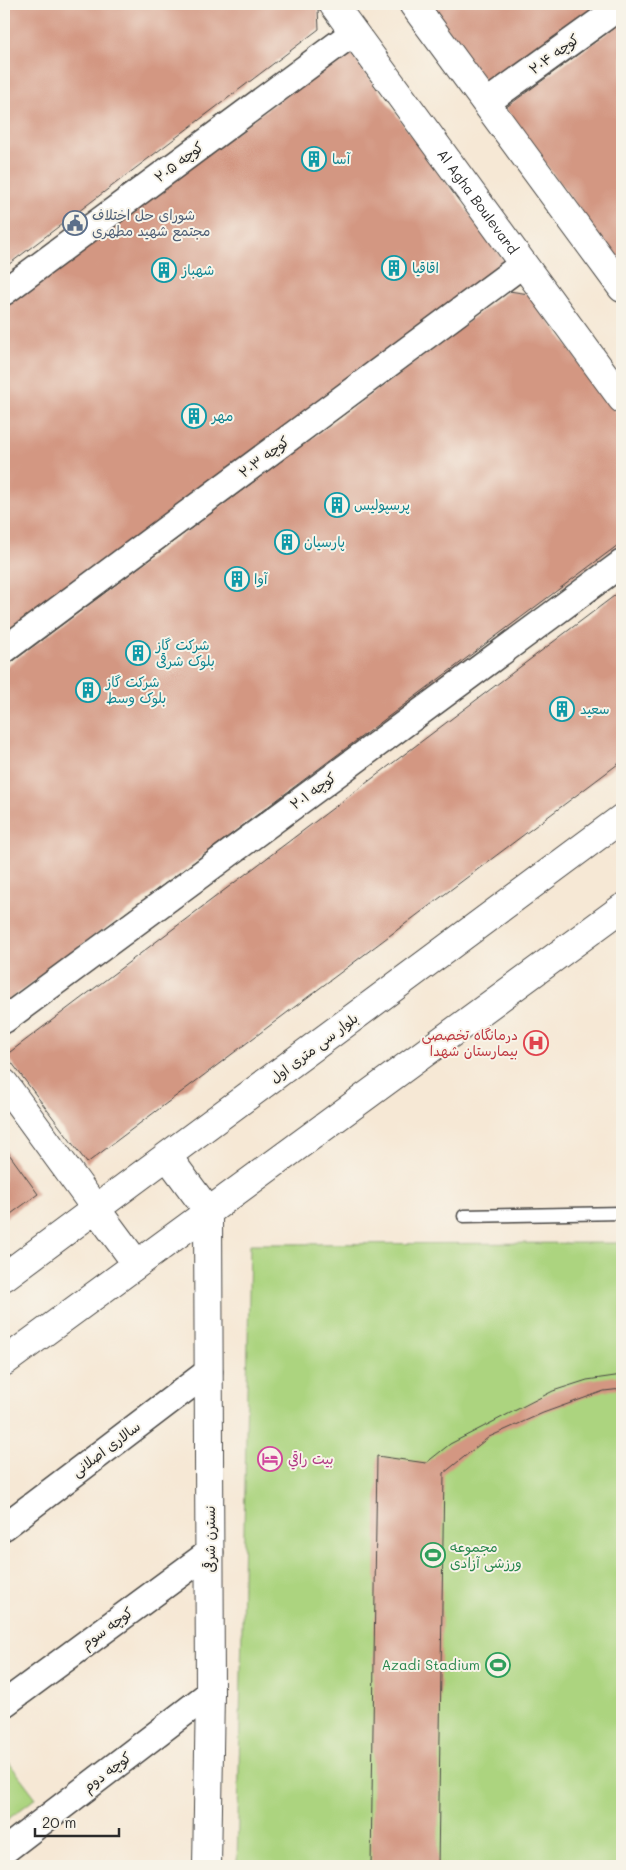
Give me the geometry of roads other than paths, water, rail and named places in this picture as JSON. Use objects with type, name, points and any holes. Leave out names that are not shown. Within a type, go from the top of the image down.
[{"type":"main road","name":"Al Agha Boulevard","points":[[333,4],[622,399]]},
{"type":"main road","points":[[413,4],[622,288]]},
{"type":"main road","name":"بلوار سی متری اول","points":[[4,1277],[622,818]]},
{"type":"main road","points":[[4,1362],[136,1263],[622,908]]},
{"type":"main road","points":[[4,1083],[136,1263]]},
{"type":"main road","points":[[168,1157],[208,1211]]},
{"type":"main road","name":"نسترن شرقی","points":[[207,1866],[210,1693],[208,1211]]},
{"type":"street","name":"کوچه ۲۰۴","points":[[486,103],[622,5]]},
{"type":"street","name":"کوچه ۲۰۵","points":[[4,292],[354,32]]},
{"type":"street","name":"کوچه ۲۰۳","points":[[4,650],[524,264]]},
{"type":"street","name":"کوچه ۲۰۱","points":[[4,1020],[622,563]]},
{"type":"street","name":"سالاری اصلانی","points":[[4,1527],[209,1371]]},
{"type":"street","name":"کوچه سوم","points":[[4,1704],[210,1552]]},
{"type":"street","name":"کوچه دوم","points":[[4,1851],[210,1693]]},
{"type":"lane","points":[[464,1216],[622,1213]]},
{"type":"place","name":"آسا","points":[[314,159]]},
{"type":"place","name":"شورای حل اختلاف مجتمع شهید مطهری","points":[[75,223]]},
{"type":"place","name":"اقاقیا","points":[[394,268]]},
{"type":"place","name":"شهباز","points":[[164,270]]},
{"type":"place","name":"مهر","points":[[194,416]]},
{"type":"place","name":"پرسپولیس","points":[[337,505]]},
{"type":"place","name":"پارسیان","points":[[287,542]]},
{"type":"place","name":"آوا","points":[[237,579]]},
{"type":"place","name":"شرکت گاز بلوک شرقی","points":[[138,653]]},
{"type":"place","name":"شرکت گاز بلوک وسط","points":[[88,690]]},
{"type":"place","name":"سعید","points":[[562,709]]},
{"type":"place","name":"درمانگاه تخصصی بیمارستان شهدا","points":[[536,1043]]},
{"type":"place","name":"بيت راقي","points":[[270,1459]]},
{"type":"place","name":"مجموعه ورزشی آزادی","points":[[433,1555]]},
{"type":"place","name":"Azadi Stadium","points":[[498,1665]]}]
